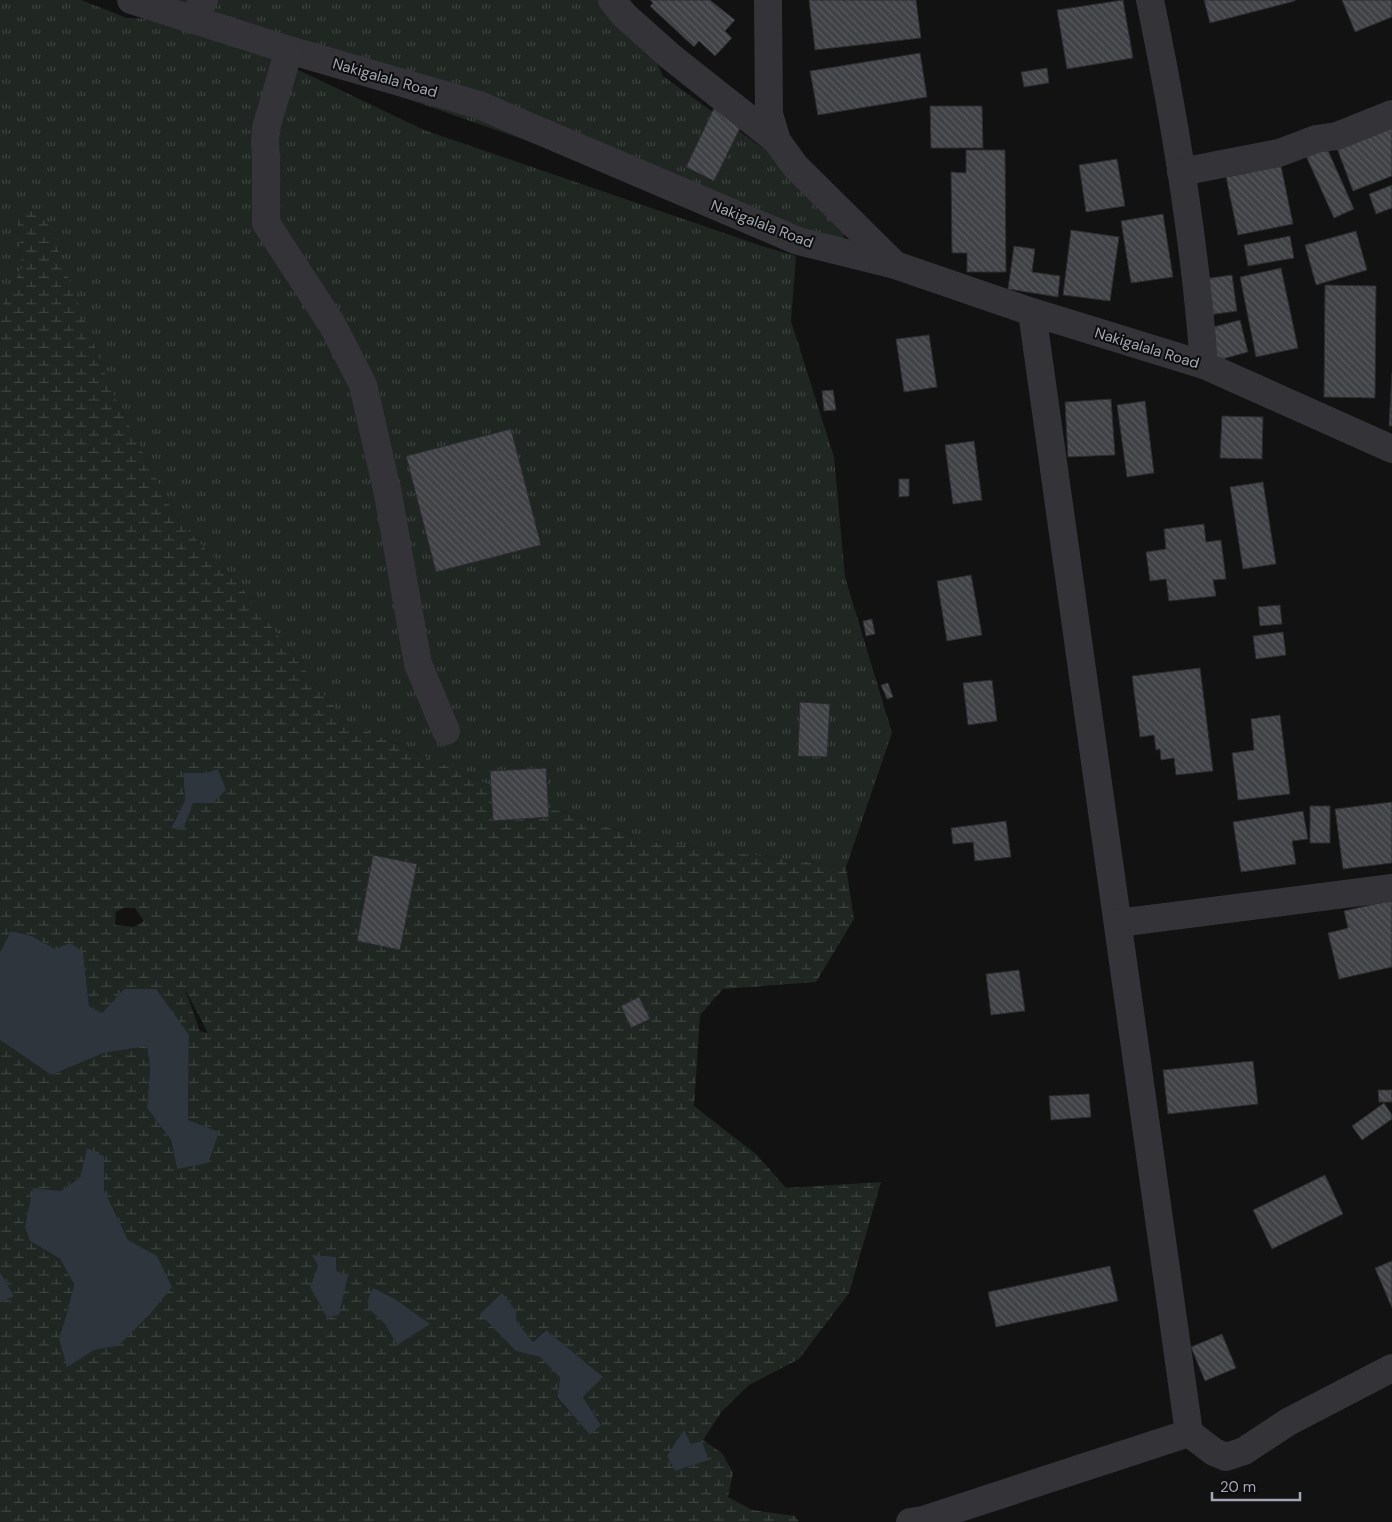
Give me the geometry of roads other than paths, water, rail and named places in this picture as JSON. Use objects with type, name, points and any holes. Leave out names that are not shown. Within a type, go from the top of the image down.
[{"type":"street","name":"Nakigalala Road","points":[[132,0],[198,10],[289,50],[479,105],[798,242],[894,265],[1032,312],[1204,365],[1392,449]]},
{"type":"street","points":[[612,0],[624,15],[671,56],[777,141],[795,166],[894,265]]},
{"type":"street","points":[[768,0],[769,114],[777,141]]},
{"type":"street","points":[[1150,0],[1181,172],[1201,317],[1204,365]]},
{"type":"street","points":[[289,50],[266,128],[266,223],[334,326],[363,385],[388,494],[418,664],[446,731]]},
{"type":"street","points":[[1181,172],[1279,153],[1316,139],[1337,136],[1392,114]]},
{"type":"street","points":[[1032,312],[1189,1433],[1214,1452],[1226,1457],[1244,1451],[1288,1422],[1392,1368]]},
{"type":"street","points":[[1118,924],[1392,888]]},
{"type":"street","points":[[910,1522],[923,1520],[1189,1433]]}]
